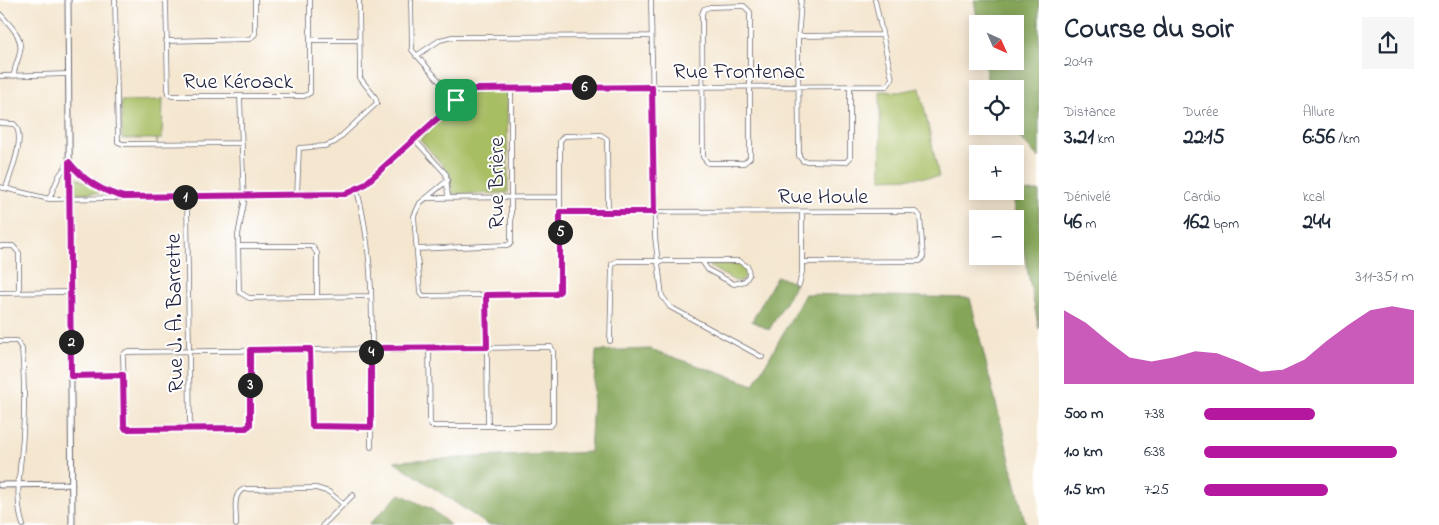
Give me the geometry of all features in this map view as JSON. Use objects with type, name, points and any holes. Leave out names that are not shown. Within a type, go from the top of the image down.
[{"type":"main road","points":[[68,0],[72,525]]},
{"type":"main road","points":[[0,485],[72,484]]},
{"type":"street","points":[[115,0],[118,142],[123,144],[241,143]]},
{"type":"street","name":"Rue Kéroack","points":[[166,0],[169,95],[240,96],[309,94],[311,90],[310,0]]},
{"type":"street","points":[[166,41],[250,40],[255,34],[255,0]]},
{"type":"street","points":[[297,196],[298,148],[327,145],[335,142],[377,103],[375,97],[361,79],[359,0]]},
{"type":"street","points":[[411,0],[411,47],[416,56],[456,100]]},
{"type":"street","points":[[651,0],[654,212],[661,293],[666,304],[762,357]]},
{"type":"street","points":[[801,0],[798,86],[799,156],[806,162],[846,162],[850,158],[850,86]]},
{"type":"street","points":[[799,36],[882,35],[875,0]]},
{"type":"street","points":[[710,6],[744,6],[750,10],[750,159],[744,163],[706,163],[703,157],[702,86],[702,14],[704,9],[710,6]]},
{"type":"street","points":[[0,14],[14,30],[20,41],[20,52],[14,76]]},
{"type":"street","name":"Rue Frontenac","points":[[0,187],[49,200],[124,197],[342,195],[357,190],[456,100],[475,88],[850,86],[890,84],[892,79],[882,35]]},
{"type":"street","points":[[416,56],[437,41],[452,37],[651,36]]},
{"type":"street","points":[[311,40],[359,40]]},
{"type":"street","points":[[0,76],[69,74]]},
{"type":"street","name":"Rue Brière","points":[[416,248],[509,245],[511,242],[511,87]]},
{"type":"street","points":[[240,96],[243,213],[238,229],[238,289],[243,296],[370,296]]},
{"type":"street","points":[[0,123],[14,124],[18,131],[18,148],[6,188]]},
{"type":"street","points":[[448,180],[428,198],[418,204],[414,216],[422,295],[556,294],[560,292],[561,138],[566,135],[604,136],[608,144],[608,212]]},
{"type":"street","points":[[414,139],[444,173],[448,180],[448,197]]},
{"type":"street","points":[[49,200],[59,176],[69,162],[81,176],[109,192],[124,197]]},
{"type":"street","points":[[357,190],[367,241],[370,296],[372,447]]},
{"type":"street","name":"Rue J. A. Barrette","points":[[187,197],[190,428]]},
{"type":"street","points":[[428,198],[560,197]]},
{"type":"street","name":"Rue Houle","points":[[560,212],[916,212],[920,216],[922,222],[923,257],[917,262],[803,262]]},
{"type":"street","points":[[799,286],[803,262],[802,212]]},
{"type":"street","points":[[0,246],[14,246],[18,252],[19,292]]},
{"type":"street","points":[[238,246],[312,246],[317,253],[317,296]]},
{"type":"street","points":[[610,341],[610,268],[612,264],[617,261],[702,261],[739,261],[748,267],[749,275],[745,281],[734,284],[710,271],[702,261]]},
{"type":"street","points":[[0,293],[70,292]]},
{"type":"street","points":[[486,295],[488,426]]},
{"type":"street","points":[[0,341],[17,341],[22,349],[23,435],[19,462],[19,485],[20,512],[23,525]]},
{"type":"street","points":[[250,350],[250,426],[246,428],[125,428],[123,355],[126,352],[371,348],[487,347],[552,348],[553,423],[550,426],[431,425],[429,348]]},
{"type":"street","points":[[310,349],[312,426],[371,427]]},
{"type":"street","points":[[71,376],[123,375]]},
{"type":"street","points":[[236,525],[236,496],[244,489],[316,488],[329,492],[343,504]]},
{"type":"street","points":[[323,525],[353,495]]},
{"type":"green space","points":[[974,0],[1039,0],[1039,158],[1017,135],[1024,135],[1024,80],[987,80],[986,70],[1024,70],[1024,15],[976,15]]},
{"type":"green space","points":[[920,88],[939,177],[881,179],[880,91],[898,92]]},
{"type":"green space","points":[[507,91],[508,193],[452,194],[450,174],[420,139],[470,95],[481,92]]},
{"type":"green space","points":[[163,98],[162,139],[122,139],[121,101],[160,100]]},
{"type":"green space","points":[[74,176],[103,193],[77,193],[74,188]]},
{"type":"green space","points":[[1039,191],[1039,329],[1024,253],[1024,210],[1016,210],[1014,200],[1024,200],[1024,192]]},
{"type":"green space","points":[[711,264],[738,264],[745,268],[746,275],[741,281],[735,281],[710,267]]},
{"type":"green space","points":[[777,276],[796,284],[769,330],[752,321]]},
{"type":"green space","points":[[805,294],[970,298],[1026,525],[488,525],[394,461],[590,452],[596,351],[650,349],[754,385]]},
{"type":"green space","points":[[400,494],[433,510],[450,525],[368,525]]},
{"type":"route","points":[[652,87],[654,212],[560,212],[560,291],[556,294],[486,295],[487,347],[371,348],[371,427],[312,426],[310,349],[250,350],[250,425],[246,428],[126,429],[124,426],[123,375],[71,376],[69,162],[81,176],[117,196],[124,197],[345,194],[357,190],[364,185],[456,100],[468,91],[480,88],[652,87]]}]
